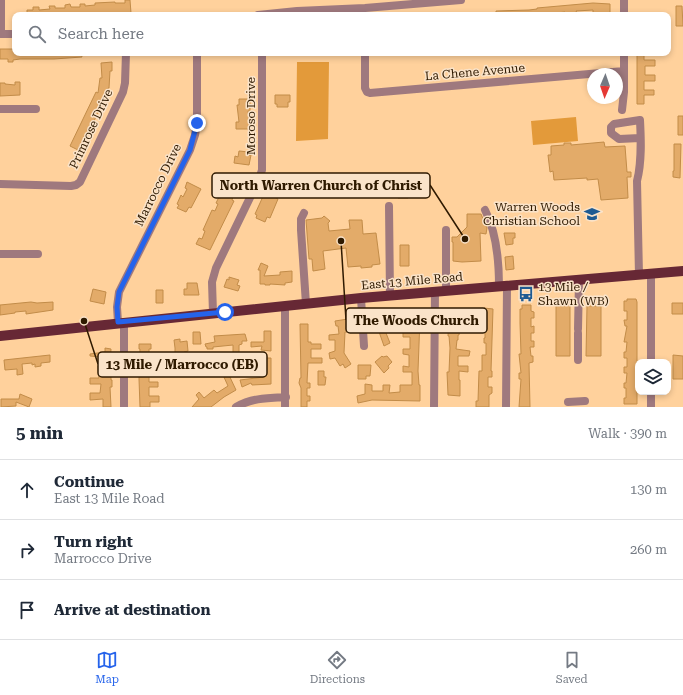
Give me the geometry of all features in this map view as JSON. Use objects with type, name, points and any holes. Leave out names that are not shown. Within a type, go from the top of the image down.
[{"type":"main road","name":"East 13 Mile Road","points":[[0,336],[121,322],[361,298],[683,271]]},
{"type":"street","points":[[1,0],[0,34],[12,34]]},
{"type":"street","points":[[288,12],[365,12],[461,0]]},
{"type":"street","points":[[624,0],[624,12]]},
{"type":"street","name":"Primrose Drive","points":[[0,184],[71,186],[80,182],[123,92],[125,83],[126,56]]},
{"type":"street","name":"Marrocco Drive","points":[[124,407],[121,322],[117,307],[119,292],[190,150],[195,135],[197,123],[197,56]]},
{"type":"street","name":"Moroso Drive","points":[[213,313],[212,282],[216,268],[262,170],[262,56]]},
{"type":"street","name":"La Chene Avenue","points":[[365,56],[365,88],[367,92],[370,93],[624,71]]},
{"type":"street","points":[[622,110],[624,100],[624,56]]},
{"type":"street","points":[[0,109],[36,109]]},
{"type":"street","points":[[639,275],[637,181],[640,170],[640,138],[640,120],[614,124],[611,130],[613,136],[619,139],[640,138]]},
{"type":"street","points":[[389,206],[390,296]]},
{"type":"street","points":[[485,210],[491,222],[494,233],[498,265],[503,286],[506,407]]},
{"type":"street","points":[[304,213],[300,219],[306,304]]},
{"type":"street","points":[[446,230],[446,291]]},
{"type":"street","points":[[0,254],[38,254]]},
{"type":"street","points":[[651,274],[651,359]]},
{"type":"street","points":[[578,360],[579,280]]},
{"type":"street","points":[[434,407],[435,292]]},
{"type":"street","points":[[361,298],[364,346]]},
{"type":"street","points":[[285,306],[286,407]]},
{"type":"street","points":[[651,395],[651,407]]},
{"type":"street","points":[[236,407],[242,403],[257,398],[286,397]]},
{"type":"shaded area","points":[[297,62],[329,62],[328,139],[296,141]]},
{"type":"shaded area","points":[[576,117],[578,141],[533,145],[531,121]]},
{"type":"building","points":[[125,0],[130,0],[131,12],[27,12],[27,10],[33,10],[33,7],[39,7],[39,10],[50,9],[49,6],[55,6],[55,8],[65,8],[65,5],[70,4],[71,7],[80,7],[80,4],[85,4],[85,6],[95,5],[95,3],[125,3]]},
{"type":"building","points":[[593,3],[610,4],[610,12],[593,12],[593,10],[576,12],[496,12],[529,10]]},
{"type":"building","points":[[676,6],[682,6],[683,26],[676,26]]},
{"type":"building","points":[[0,49],[12,49],[12,56],[82,57],[20,59],[13,60],[13,62],[8,62],[8,59],[0,59]]},
{"type":"building","points":[[637,56],[644,56],[644,60],[655,60],[655,66],[645,66],[645,75],[655,75],[655,81],[644,81],[644,90],[654,90],[654,95],[644,95],[644,104],[637,104]]},
{"type":"building","points":[[112,62],[112,71],[110,71],[109,88],[107,94],[81,148],[79,147],[78,150],[70,146],[96,92],[98,93],[100,78],[102,78],[101,63]]},
{"type":"building","points":[[15,82],[20,82],[20,95],[0,96],[0,83],[15,85]]},
{"type":"building","points":[[275,95],[290,95],[288,107],[277,107],[277,104],[275,104]]},
{"type":"building","points":[[239,99],[249,99],[250,111],[248,111],[250,129],[236,129],[236,122],[239,122],[237,105],[239,105]]},
{"type":"building","points":[[678,116],[683,116],[683,135],[678,135]]},
{"type":"building","points":[[604,142],[605,147],[625,146],[627,172],[631,172],[631,177],[627,177],[628,198],[601,200],[598,179],[587,180],[587,178],[554,180],[553,171],[550,172],[548,155],[551,155],[551,146],[564,145],[564,143],[571,143],[571,145]]},
{"type":"building","points":[[674,144],[681,144],[680,178],[673,177]]},
{"type":"building","points":[[239,151],[249,152],[248,155],[251,155],[249,165],[234,163],[235,156],[238,157]]},
{"type":"building","points":[[187,182],[201,189],[191,208],[189,207],[186,212],[177,208],[179,205],[177,204],[181,195],[183,197],[187,189],[185,188]]},
{"type":"building","points":[[398,182],[408,182],[408,198],[398,198]]},
{"type":"building","points":[[265,192],[278,199],[270,218],[267,217],[265,222],[256,218],[257,215],[255,214]]},
{"type":"building","points":[[224,193],[233,197],[232,200],[234,201],[210,250],[196,244],[199,238],[202,239],[205,231],[203,230],[212,210],[215,211],[218,204],[216,203],[219,197],[221,198]]},
{"type":"building","points":[[467,214],[481,214],[487,228],[486,234],[480,233],[481,261],[453,261],[452,237],[457,237],[467,227]]},
{"type":"building","points":[[324,216],[330,221],[328,223],[329,231],[350,229],[349,220],[362,220],[363,234],[376,233],[380,264],[372,265],[372,267],[348,267],[346,248],[323,251],[325,269],[313,271],[312,259],[309,259],[306,220],[322,218]]},
{"type":"building","points":[[504,233],[515,233],[513,244],[506,245]]},
{"type":"building","points":[[400,245],[409,245],[409,266],[400,266]]},
{"type":"building","points":[[513,256],[514,269],[506,270],[505,257]]},
{"type":"building","points":[[261,263],[268,266],[264,276],[280,275],[280,272],[292,271],[292,282],[285,283],[285,285],[260,284],[260,270],[258,270]]},
{"type":"building","points":[[229,277],[239,280],[237,285],[240,286],[238,291],[224,287],[227,279],[229,280]]},
{"type":"building","points":[[187,283],[197,283],[199,295],[184,295],[184,289],[187,289]]},
{"type":"building","points":[[93,289],[106,292],[104,304],[90,301]]},
{"type":"building","points":[[156,290],[163,290],[163,303],[156,303]]},
{"type":"building","points":[[627,299],[636,299],[637,302],[637,359],[635,359],[635,395],[637,395],[637,404],[624,404],[624,398],[626,398],[626,388],[624,388],[624,383],[626,383],[627,373],[624,373],[624,367],[627,367],[627,358],[624,358],[624,352],[626,352],[627,342],[624,342],[627,326],[625,326],[624,320],[627,320],[627,311],[624,311],[624,301],[627,301]]},
{"type":"building","points":[[31,302],[53,302],[53,310],[26,314],[26,311],[15,312],[0,315],[0,305]]},
{"type":"building","points":[[672,303],[683,303],[683,314],[672,314]]},
{"type":"building","points":[[522,305],[531,305],[531,311],[534,312],[534,318],[531,318],[531,327],[534,326],[534,333],[531,333],[531,341],[534,341],[534,347],[530,347],[533,362],[529,363],[530,407],[519,407],[521,379],[519,379],[519,373],[521,373],[519,354],[521,354],[520,309],[522,309]]},
{"type":"building","points":[[556,305],[570,305],[570,356],[556,356]]},
{"type":"building","points":[[587,306],[601,306],[601,356],[586,356]]},
{"type":"building","points":[[484,308],[493,309],[492,377],[488,377],[488,387],[492,387],[492,393],[489,395],[489,407],[476,407],[476,401],[478,401],[479,371],[482,371],[482,355],[486,355],[486,343],[484,343],[485,328],[473,328],[473,318],[456,318],[456,327],[460,327],[456,349],[470,351],[469,356],[458,356],[458,366],[468,366],[468,372],[459,371],[460,396],[448,395],[447,372],[449,372],[450,348],[448,336],[449,312],[478,312],[478,322],[486,322],[486,313],[484,313]]},
{"type":"building","points":[[414,312],[421,312],[418,371],[420,401],[372,400],[358,403],[357,396],[365,394],[365,384],[372,385],[372,391],[383,391],[383,385],[390,385],[389,393],[400,392],[400,385],[412,385],[412,372],[403,372],[403,366],[409,367],[409,355],[403,354],[403,349],[410,349],[410,337],[403,337],[403,331],[409,331],[410,314],[414,314]]},
{"type":"building","points":[[392,316],[392,321],[386,322],[386,333],[390,343],[384,346],[376,326],[375,318]]},
{"type":"building","points":[[348,319],[349,329],[345,332],[344,353],[351,364],[345,368],[343,364],[340,366],[335,358],[330,359],[329,353],[335,351],[335,340],[329,340],[329,335],[339,334],[338,326],[336,326],[335,321]]},
{"type":"building","points":[[300,324],[308,324],[308,342],[311,342],[311,344],[321,344],[321,349],[311,349],[311,358],[322,358],[322,363],[308,363],[307,383],[310,383],[310,388],[307,388],[307,396],[310,396],[310,401],[307,401],[307,407],[301,407],[301,388],[299,383],[301,378]]},
{"type":"building","points":[[264,331],[271,331],[271,351],[261,350],[262,346],[251,347],[251,342],[264,342]]},
{"type":"building","points":[[193,332],[200,332],[201,344],[193,344]]},
{"type":"building","points":[[245,334],[247,341],[242,341],[242,344],[239,345],[239,353],[233,354],[233,345],[207,349],[205,344],[215,342],[214,336]]},
{"type":"building","points":[[180,339],[180,342],[187,341],[188,351],[184,352],[185,366],[180,367],[179,355],[175,352],[174,340]]},
{"type":"building","points":[[139,344],[151,344],[149,356],[147,356],[147,366],[162,366],[162,372],[149,372],[149,382],[158,382],[158,387],[149,387],[149,396],[159,396],[159,402],[150,402],[150,407],[140,407]]},
{"type":"building","points":[[105,348],[111,349],[111,407],[103,407],[103,399],[90,400],[90,393],[100,393],[101,384],[90,384],[90,378],[99,378],[98,366],[101,366],[101,357],[90,356],[90,354],[105,352]]},
{"type":"building","points":[[50,355],[50,362],[41,363],[41,366],[35,367],[35,364],[32,365],[32,363],[22,364],[23,374],[17,375],[17,369],[5,370],[4,360]]},
{"type":"building","points":[[673,355],[683,356],[683,379],[673,379]]},
{"type":"building","points":[[382,356],[387,356],[392,362],[384,373],[375,362]]},
{"type":"building","points":[[262,358],[271,358],[271,384],[252,385],[251,383],[242,387],[240,380],[264,377],[264,366],[261,366]]},
{"type":"building","points":[[358,365],[371,365],[370,376],[366,376],[366,379],[358,379]]},
{"type":"building","points":[[318,371],[324,371],[324,377],[326,377],[325,385],[318,385]]},
{"type":"building","points":[[228,373],[236,390],[211,407],[192,407],[199,399],[196,395],[199,392],[204,398],[214,390],[217,393],[228,386],[223,375]]},
{"type":"building","points":[[20,394],[32,399],[29,407],[16,402],[16,406],[1,407],[1,399],[19,399]]},
{"type":"place","name":"Warren Woods Christian School","points":[[592,214]]},
{"type":"place","name":"North Warren Church of Christ","points":[[465,239]]},
{"type":"place","name":"The Woods Church","points":[[341,241]]},
{"type":"place","name":"13 Mile / Shawn (WB)","points":[[526,294]]},
{"type":"place","name":"13 Mile / Marrocco (EB)","points":[[84,321]]},
{"type":"route","points":[[197,123],[190,150],[119,292],[117,307],[118,322],[225,312]]}]
